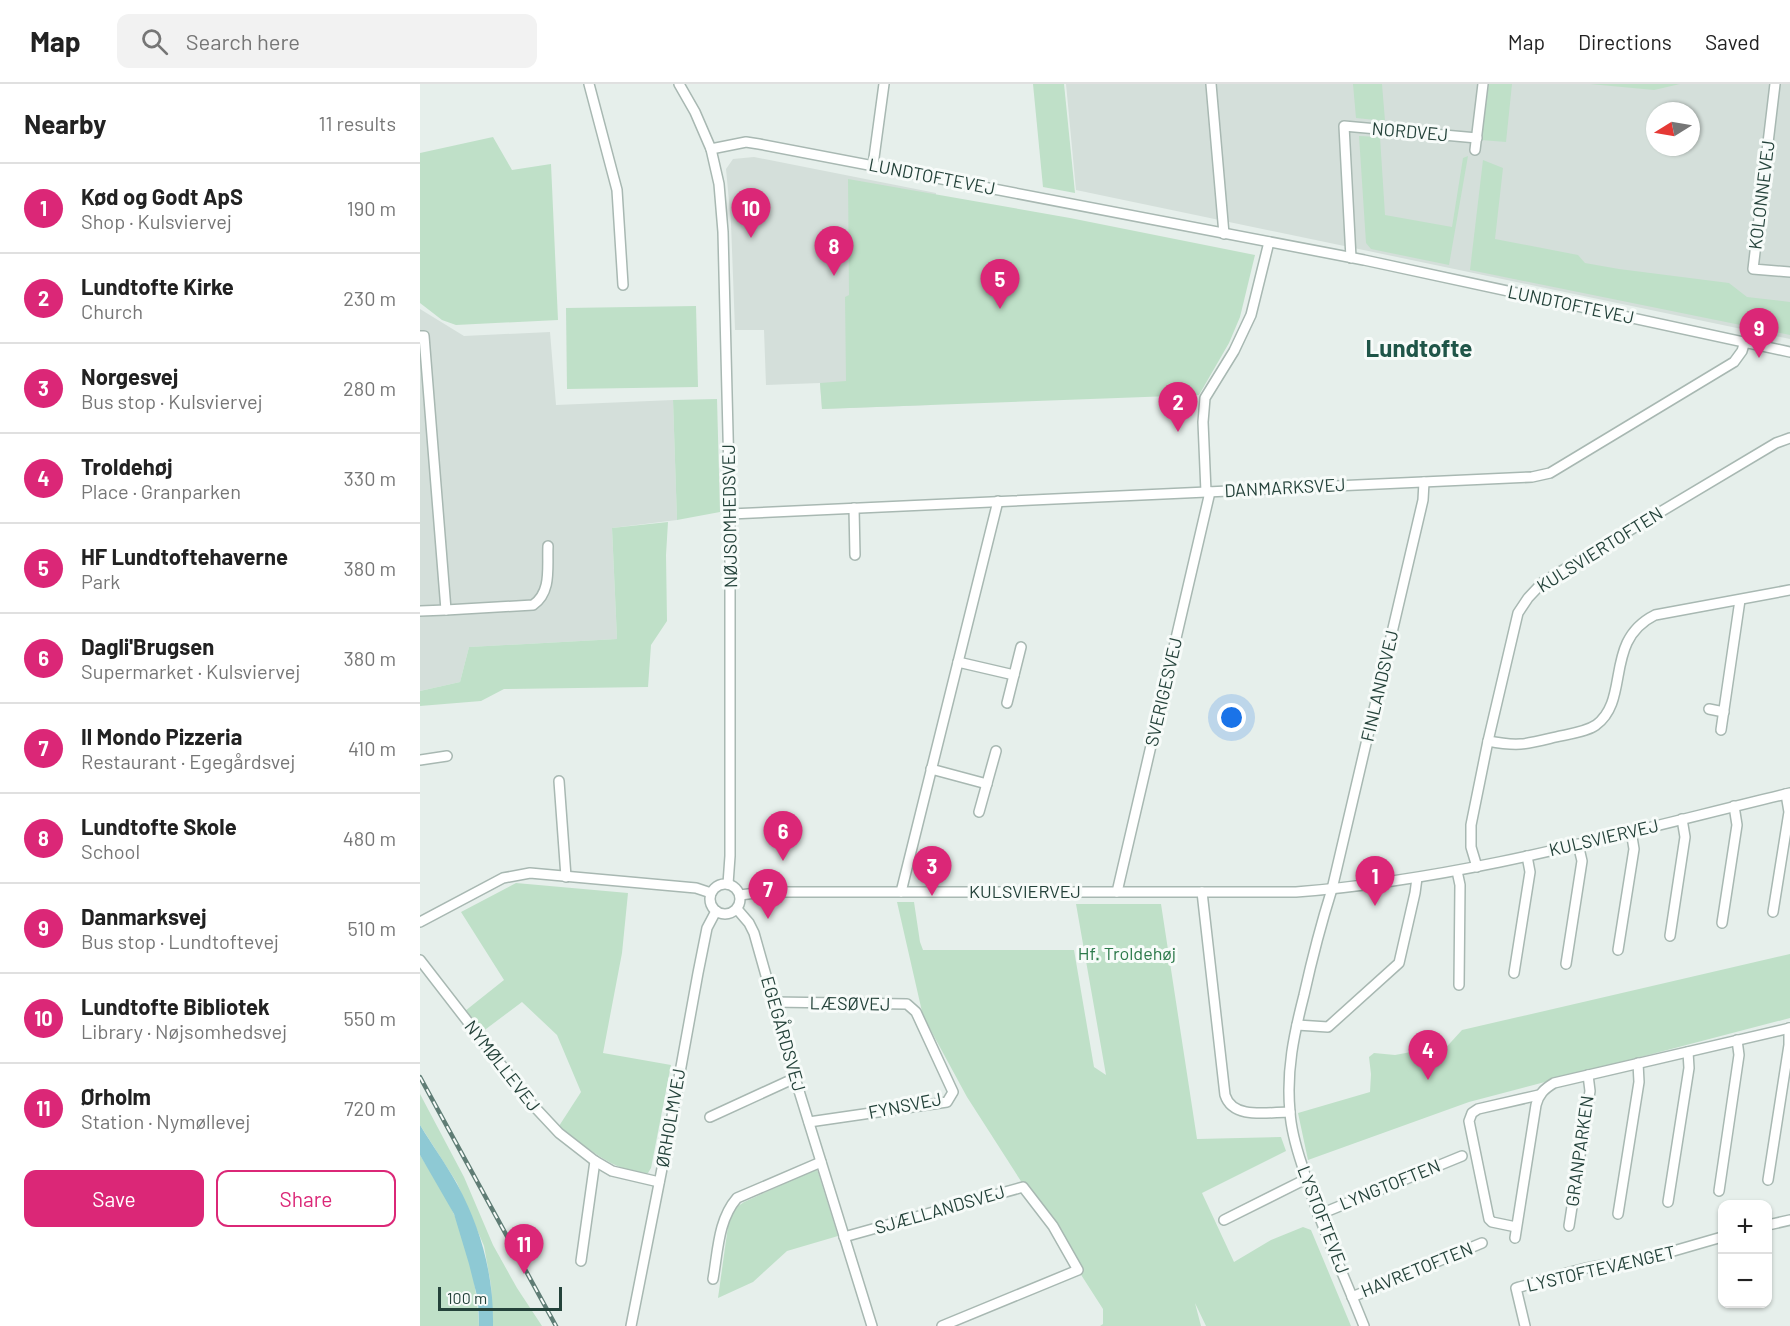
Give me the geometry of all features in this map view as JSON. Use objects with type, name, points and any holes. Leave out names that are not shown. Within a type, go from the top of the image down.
[{"type":"street","points":[[589,84],[617,190],[623,285]]},
{"type":"street","points":[[679,84],[703,128],[711,149]]},
{"type":"street","points":[[873,165],[884,84]]},
{"type":"street","points":[[1211,84],[1224,234]]},
{"type":"street","points":[[1475,150],[1483,84]]},
{"type":"street","name":"KOLONNEVEJ","points":[[1774,84],[1753,269],[1790,273]]},
{"type":"street","name":"NORDVEJ","points":[[1351,258],[1344,126],[1477,138]]},
{"type":"street","name":"LUNDTOFTEVEJ","points":[[711,149],[725,145],[752,143],[873,165],[1351,258],[1790,352]]},
{"type":"street","name":"NØJSOMHEDSVEJ","points":[[711,149],[719,184],[723,232],[730,514],[730,856],[728,884]]},
{"type":"street","name":"SVERIGESVEJ","points":[[1117,892],[1208,492],[1203,422],[1205,398],[1234,351],[1251,315],[1269,242]]},
{"type":"street","points":[[420,336],[424,336],[446,610]]},
{"type":"street","name":"DANMARKSVEJ","points":[[730,514],[1532,477],[1550,473],[1734,362],[1742,351],[1745,341]]},
{"type":"street","name":"KULSVIERTOFTEN","points":[[1477,867],[1471,847],[1471,825],[1518,614],[1528,598],[1543,582],[1776,443],[1790,438]]},
{"type":"street","name":"FINLANDSVEJ","points":[[1332,889],[1423,500],[1424,482]]},
{"type":"street","points":[[901,892],[998,501]]},
{"type":"street","points":[[854,508],[855,555]]},
{"type":"street","points":[[420,611],[533,605],[542,599],[546,589],[548,546]]},
{"type":"street","points":[[1488,741],[1512,746],[1523,745],[1585,730],[1596,725],[1610,706],[1627,640],[1642,621],[1655,615],[1790,590]]},
{"type":"street","points":[[1721,730],[1740,600]]},
{"type":"street","points":[[1007,703],[1021,647]]},
{"type":"street","points":[[958,662],[1014,675]]},
{"type":"street","points":[[1709,709],[1724,712]]},
{"type":"street","points":[[980,812],[996,751]]},
{"type":"street","points":[[420,760],[447,756]]},
{"type":"street","points":[[931,769],[987,784]]},
{"type":"street","points":[[559,781],[566,877]]},
{"type":"street","points":[[1773,912],[1789,812],[1788,793]]},
{"type":"street","name":"KULSVIERVEJ","points":[[740,895],[764,892],[1296,892],[1332,889],[1417,879],[1477,867],[1788,793]]},
{"type":"street","points":[[1722,923],[1737,825],[1734,806]]},
{"type":"street","points":[[1670,936],[1685,837],[1682,819]]},
{"type":"street","points":[[1618,950],[1634,849],[1631,831]]},
{"type":"street","points":[[1566,964],[1582,861],[1578,844]]},
{"type":"street","points":[[1514,973],[1530,872],[1527,856]]},
{"type":"street","points":[[1457,871],[1460,885],[1459,985]]},
{"type":"street","points":[[420,922],[503,878],[530,873],[696,888],[711,893]]},
{"type":"street","points":[[1297,1025],[1328,1027],[1399,963],[1417,879]]},
{"type":"street","points":[[728,884],[734,886],[740,895],[740,905],[727,915],[716,911],[710,903],[711,893],[718,885],[728,884]]},
{"type":"street","name":"LYSTOFTEVEJ","points":[[1332,889],[1315,946],[1291,1050],[1290,1112],[1293,1136],[1318,1215],[1364,1326]]},
{"type":"street","points":[[1202,892],[1225,1095],[1228,1103],[1239,1112],[1290,1112]]},
{"type":"street","name":"EGEGÅRDSVEJ","points":[[737,909],[754,933],[795,1078],[872,1326]]},
{"type":"street","name":"ØRHOLMVEJ","points":[[631,1326],[707,928],[716,911]]},
{"type":"street","name":"NYMØLLEVEJ","points":[[420,960],[544,1119],[612,1171],[659,1182]]},
{"type":"street","name":"LÆSØVEJ","points":[[773,1002],[907,1004],[916,1012],[934,1052]]},
{"type":"street","name":"GRANPARKEN","points":[[1516,1227],[1492,1222],[1489,1219],[1469,1121],[1472,1113],[1478,1109],[1539,1095],[1554,1083],[1789,1028],[1789,1045],[1768,1180]]},
{"type":"street","points":[[1719,1191],[1739,1055],[1737,1040]]},
{"type":"street","name":"FYNSVEJ","points":[[809,1122],[947,1102],[953,1092],[934,1052]]},
{"type":"street","points":[[1668,1203],[1689,1068],[1688,1052]]},
{"type":"street","points":[[1618,1214],[1639,1082],[1638,1063]]},
{"type":"street","name":"GRANPARKEN","points":[[1569,1226],[1590,1091],[1588,1075]]},
{"type":"street","points":[[711,1117],[795,1078]]},
{"type":"street","points":[[1515,1238],[1539,1095]]},
{"type":"street","name":"LYNGTOFTEN","points":[[1318,1215],[1462,1156]]},
{"type":"street","points":[[581,1261],[596,1161]]},
{"type":"street","points":[[714,1279],[723,1220],[737,1198],[821,1162]]},
{"type":"street","points":[[1224,1220],[1306,1179]]},
{"type":"street","name":"SJÆLLANDSVEJ","points":[[844,1237],[1023,1187],[1053,1226],[1078,1270],[942,1326]]},
{"type":"street","points":[[1772,1224],[1790,1220]]},
{"type":"street","name":"LYSTOFTEVÆNGET","points":[[1525,1326],[1516,1288],[1581,1270],[1625,1265],[1718,1239]]},
{"type":"street","name":"HAVRETOFTEN","points":[[1352,1297],[1482,1244]]},
{"type":"shaded area","points":[[1066,84],[1790,84],[1790,339],[1076,190]]},
{"type":"shaded area","points":[[754,157],[936,193],[931,405],[822,409],[820,383],[766,385],[764,330],[735,330],[731,223],[726,169],[733,159]]},
{"type":"shaded area","points":[[420,309],[464,336],[550,332],[556,405],[673,400],[677,520],[612,528],[617,639],[469,647],[460,682],[420,691]]},
{"type":"green space","points":[[1033,84],[1064,84],[1075,193],[1043,187]]},
{"type":"green space","points":[[1353,84],[1382,84],[1385,121],[1356,118]]},
{"type":"green space","points":[[1489,84],[1512,84],[1506,142],[1481,140]]},
{"type":"green space","points":[[1590,84],[1680,84],[1654,90]]},
{"type":"green space","points":[[1359,136],[1380,137],[1385,215],[1452,227],[1463,158],[1468,156],[1449,265],[1371,249],[1366,243]]},
{"type":"green space","points":[[493,137],[512,170],[551,164],[558,320],[456,325],[442,320],[420,303],[420,153]]},
{"type":"green space","points":[[1483,160],[1503,168],[1495,239],[1578,255],[1585,263],[1729,283],[1747,297],[1790,302],[1790,335],[1470,270]]},
{"type":"green space","points":[[848,179],[1070,218],[1255,255],[1240,317],[1229,343],[1199,395],[822,409],[820,383],[846,381],[845,297],[849,295]]},
{"type":"green space","points":[[696,306],[698,387],[567,389],[566,308]]},
{"type":"green space","points":[[717,399],[720,512],[677,520],[673,400]]},
{"type":"green space","points":[[668,522],[667,621],[651,645],[648,687],[504,689],[481,701],[420,706],[420,691],[460,682],[469,647],[617,639],[612,528]]},
{"type":"green space","points":[[516,883],[628,893],[622,953],[603,1053],[671,1065],[651,1168],[648,1173],[635,1172],[611,1163],[559,1126],[581,1092],[557,1035],[522,1002],[482,1032],[465,1011],[504,980],[461,912]]},
{"type":"green space","name":"Hf. Troldehøj","points":[[897,902],[914,902],[923,950],[1074,950],[1094,1067],[1106,1075],[1076,904],[1161,904],[1197,1139],[1281,1137],[1286,1151],[1202,1193],[1234,1262],[1271,1240],[1303,1227],[1311,1230],[1351,1326],[1206,1326],[1195,1303],[1201,1326],[1100,1326],[1103,1324],[1103,1309],[967,1097],[923,1016]]},
{"type":"green space","points":[[1790,954],[1790,1018],[1469,1102],[1308,1160],[1298,1113],[1370,1092],[1369,1057],[1374,1053],[1395,1055],[1411,1052],[1441,1053],[1462,1030]]},
{"type":"green space","points":[[420,1094],[464,1177],[493,1245],[542,1326],[493,1326],[491,1285],[484,1246],[457,1183],[420,1125]]},
{"type":"green space","points":[[420,1155],[449,1205],[464,1239],[474,1282],[479,1326],[420,1326]]},
{"type":"green space","points":[[817,1169],[838,1236],[787,1251],[753,1282],[718,1298],[729,1219],[734,1209],[744,1202]]},
{"type":"water","points":[[420,1125],[457,1184],[473,1218],[488,1271],[493,1326],[479,1326],[478,1300],[454,1214],[420,1155]]},
{"type":"railway","points":[[420,1077],[556,1326]]},
{"type":"place","name":"Lundtofte Bibliotek","points":[[751,238]]},
{"type":"place","name":"Lundtofte Skole","points":[[834,276]]},
{"type":"place","name":"HF Lundtoftehaverne","points":[[1000,309]]},
{"type":"place","name":"Danmarksvej","points":[[1759,358]]},
{"type":"place","name":"Lundtofte Kirke","points":[[1178,432]]},
{"type":"place","name":"Dagli'Brugsen","points":[[783,861]]},
{"type":"place","name":"Norgesvej","points":[[932,896]]},
{"type":"place","name":"Kød og Godt ApS","points":[[1375,906]]},
{"type":"place","name":"Il Mondo Pizzeria","points":[[768,919]]},
{"type":"place","name":"Troldehøj","points":[[1428,1080]]},
{"type":"place","name":"Ørholm","points":[[524,1274]]},
{"type":"district","name":"Lundtofte","points":[[1419,349]]}]
